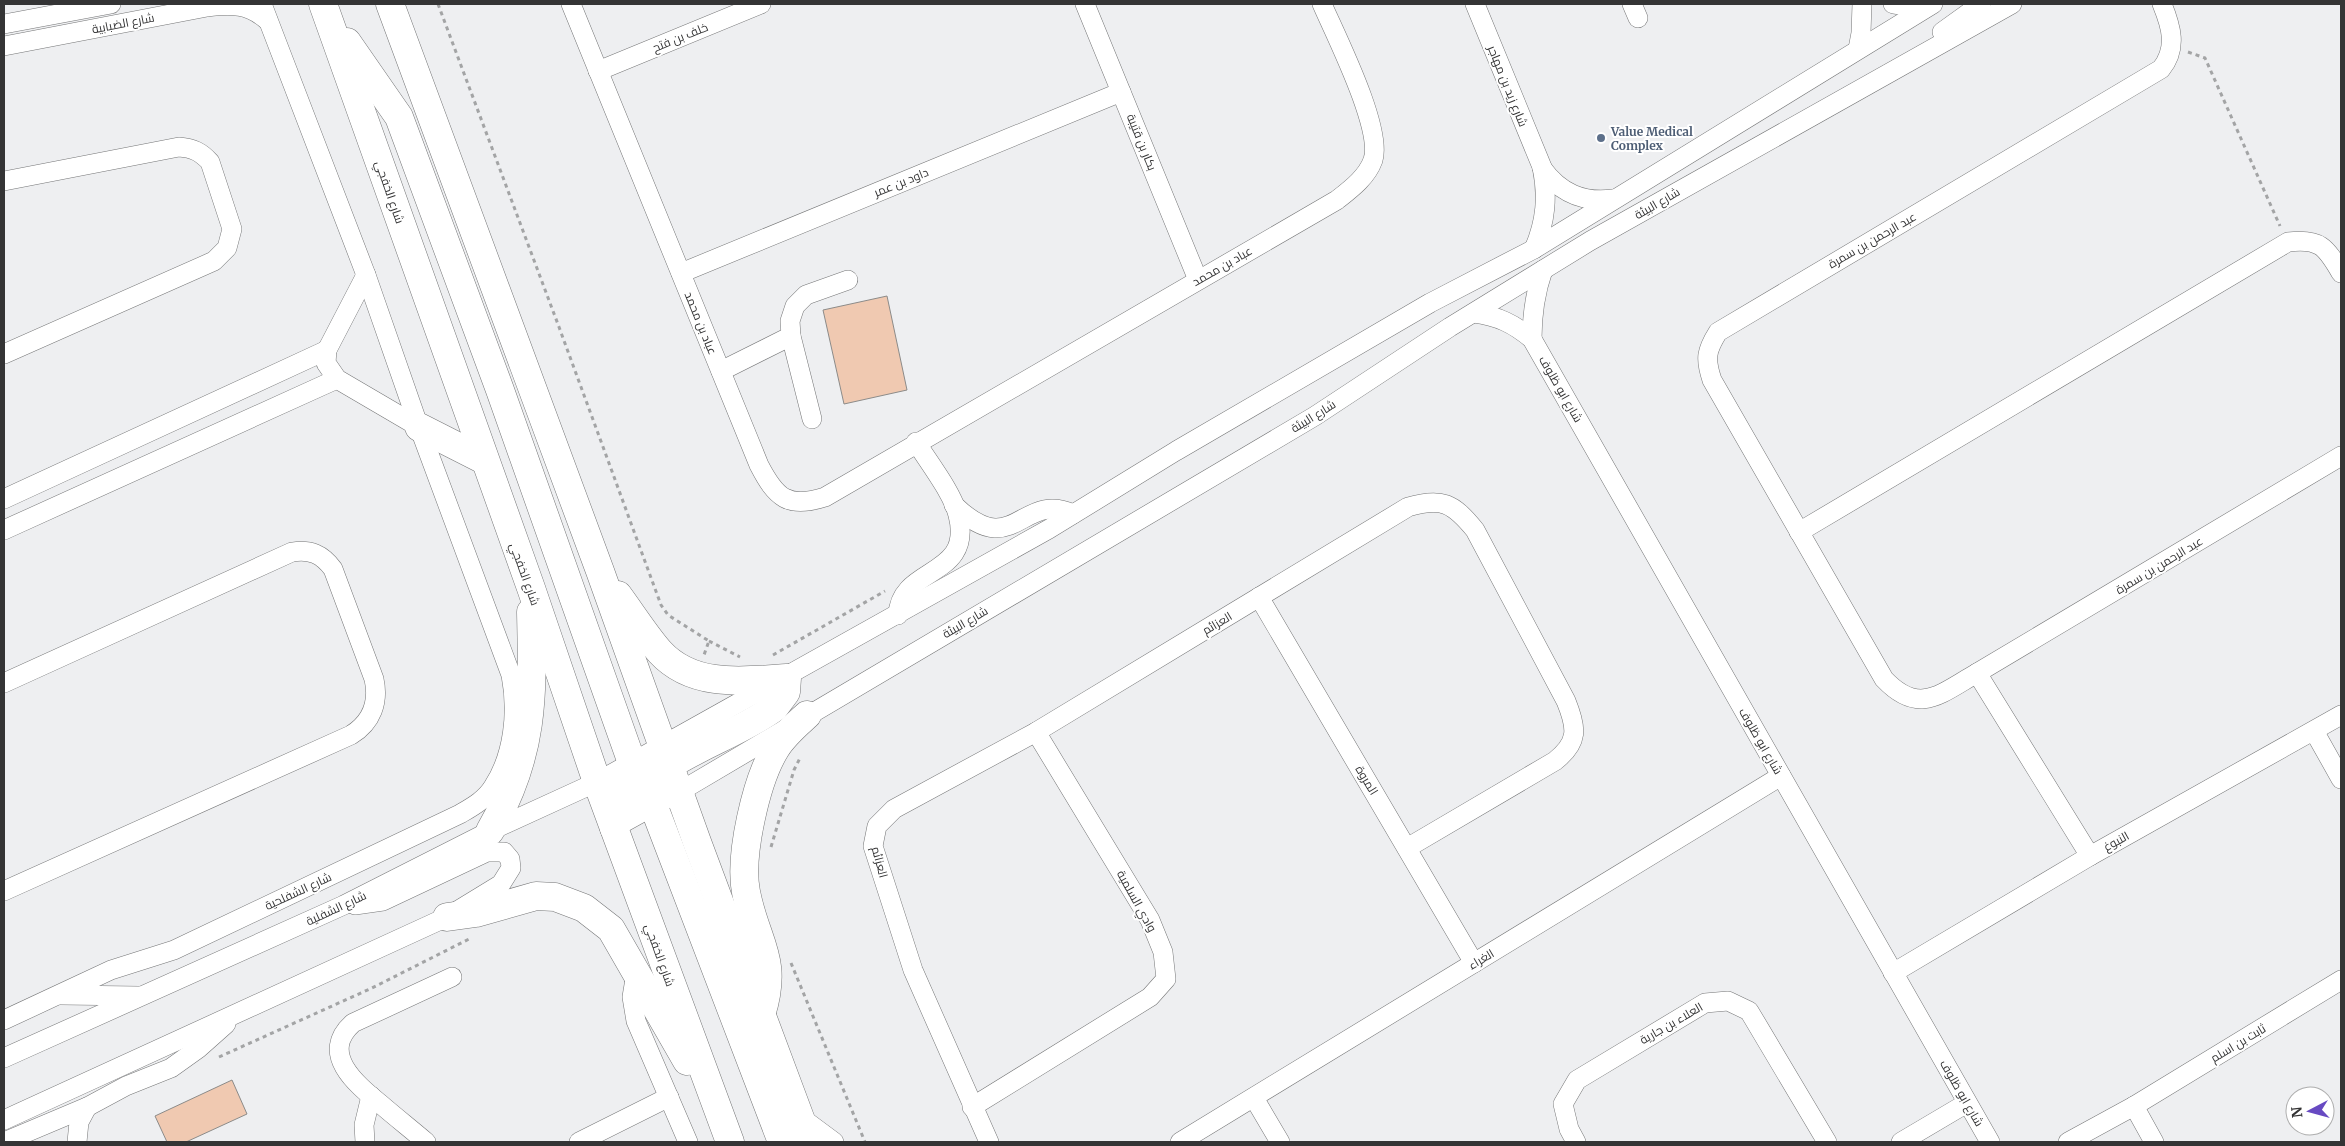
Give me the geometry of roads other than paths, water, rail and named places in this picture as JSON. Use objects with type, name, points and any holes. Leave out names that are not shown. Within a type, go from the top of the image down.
[{"type":"highway","points":[[390,4],[600,570],[679,792],[809,1142]]},
{"type":"highway","points":[[325,8],[399,117],[500,390],[642,785],[782,1142]]},
{"type":"highway","name":"شارع الخفجي","points":[[325,8],[531,588],[597,782],[730,1142]]},
{"type":"highway","points":[[419,427],[484,460]]},
{"type":"highway","points":[[600,570],[660,652],[680,668],[696,677],[743,681],[787,678],[786,692],[770,711],[666,756],[622,808],[614,828]]},
{"type":"highway","points":[[490,832],[516,780],[529,730],[532,685],[531,588]]},
{"type":"highway","points":[[761,1015],[768,983],[768,966],[765,950],[746,895],[745,848],[763,775],[769,762],[785,736],[808,715]]},
{"type":"highway","points":[[597,782],[642,785],[679,792]]},
{"type":"highway","points":[[447,917],[476,912],[536,896],[556,897],[577,904],[594,914],[611,929],[669,1033],[716,1106]]},
{"type":"street","name":"شارع الضبابية","points":[[4,24],[111,4]]},
{"type":"street","name":"شارع الضبابية","points":[[4,46],[230,4],[265,12]]},
{"type":"street","name":"عباد بن محمد","points":[[571,4],[759,466],[770,486],[783,499],[796,503],[810,502],[824,497],[916,442],[1337,200],[1366,174],[1373,159],[1375,141],[1368,115],[1322,4]]},
{"type":"street","name":"خلف بن فتح","points":[[598,71],[761,4]]},
{"type":"street","name":"بكار بن قتيبة","points":[[1085,4],[1198,280]]},
{"type":"street","name":"شارع زيد بن مهاجر","points":[[1475,4],[1542,167],[1545,184],[1545,217],[1534,249]]},
{"type":"street","points":[[1858,49],[1861,33],[1862,4]]},
{"type":"street","points":[[1893,4],[1912,7],[1932,4]]},
{"type":"street","name":"شارع البيئة","points":[[787,678],[1073,514],[1176,451],[1430,304],[1534,249],[1932,4]]},
{"type":"street","points":[[1923,53],[1951,23],[1981,4]]},
{"type":"street","name":"شارع البيئة","points":[[679,792],[1315,416],[1474,312],[1543,270],[2012,4]]},
{"type":"street","name":"عبد الرحمن بن سمرة","points":[[2162,4],[2168,21],[2171,51],[2168,61],[2152,75],[1718,332],[1708,348],[1707,365],[1712,380],[1884,679],[1896,691],[1908,698],[1923,700],[1939,694],[1977,673],[2341,456]]},
{"type":"street","points":[[265,12],[366,275],[419,427]]},
{"type":"street","name":"داود بن عمر","points":[[681,273],[1121,92]]},
{"type":"street","points":[[4,181],[188,147],[204,155],[210,162],[232,229],[227,248],[214,261],[4,354]]},
{"type":"street","name":"شارع زيد بن مهاجر","points":[[1542,167],[1560,189],[1573,196],[1601,200],[1615,198]]},
{"type":"street","points":[[1799,532],[2288,242],[2309,240],[2318,244],[2326,249],[2341,273]]},
{"type":"street","points":[[1532,340],[1532,316],[1536,292],[1543,270]]},
{"type":"street","points":[[366,275],[327,350],[326,363],[337,379],[419,427]]},
{"type":"street","points":[[812,419],[791,336],[790,321],[800,300],[813,292],[848,280]]},
{"type":"street","name":"شارع ابو ظلوف","points":[[1474,312],[1495,316],[1509,322],[1532,340],[1990,1142]]},
{"type":"street","points":[[721,371],[791,336]]},
{"type":"street","points":[[4,499],[327,350]]},
{"type":"street","points":[[4,530],[337,379]]},
{"type":"street","name":"شارع الشفلحية","points":[[55,995],[111,970],[174,950],[460,814],[478,803],[492,788],[503,768],[509,748],[515,712],[511,675],[419,427]]},
{"type":"street","points":[[916,442],[954,505],[975,523],[990,528],[1008,527],[1046,509],[1064,510],[1073,514]]},
{"type":"street","name":"العزائم","points":[[989,1142],[913,970],[873,846],[877,826],[894,809],[1036,732],[1408,507],[1429,501],[1445,503],[1462,515],[1475,530],[1566,701],[1572,715],[1575,735],[1568,751],[1555,761],[1407,848]]},
{"type":"street","points":[[898,615],[899,605],[907,588],[940,568],[952,557],[959,528],[954,505]]},
{"type":"street","points":[[4,684],[292,552],[302,550],[320,555],[333,569],[374,678],[376,697],[366,723],[351,735],[4,891]]},
{"type":"street","name":"المروة","points":[[1259,597],[1474,963]]},
{"type":"street","points":[[1977,673],[2090,856]]},
{"type":"street","name":"النبوغ","points":[[1893,973],[2090,856],[2341,715]]},
{"type":"street","points":[[2314,731],[2341,779]]},
{"type":"street","name":"وادي السلمية","points":[[972,1107],[1150,997],[1166,979],[1163,952],[1150,920],[1036,732]]},
{"type":"street","name":"الغراء","points":[[1180,1142],[1781,776]]},
{"type":"street","name":"شارع الشفلية","points":[[4,1058],[146,996],[344,905],[490,832],[597,782]]},
{"type":"street","points":[[4,1120],[447,917],[501,884],[512,868],[510,859],[504,852],[496,850],[478,855],[383,901],[364,905],[344,905]]},
{"type":"street","points":[[636,973],[632,997],[636,1021],[688,1142]]},
{"type":"street","points":[[426,1142],[356,1084],[344,1065],[340,1047],[344,1033],[359,1020],[452,977]]},
{"type":"street","name":"ثابت بن اسلم","points":[[2068,1142],[2134,1106],[2341,980]]},
{"type":"street","points":[[4,1020],[55,995],[146,996]]},
{"type":"street","name":"العلاء بن جارية","points":[[1576,1142],[1569,1129],[1563,1104],[1577,1080],[1705,1002],[1728,1001],[1749,1011],[1827,1142]]},
{"type":"street","points":[[4,1142],[50,1124],[126,1086],[171,1068],[199,1048],[239,1011]]},
{"type":"street","points":[[365,1142],[364,1124],[371,1096]]},
{"type":"street","points":[[579,1142],[669,1097]]},
{"type":"street","points":[[1254,1098],[1280,1142]]},
{"type":"street","points":[[1901,1142],[1967,1102]]},
{"type":"street","points":[[2134,1106],[2154,1142]]},
{"type":"street","points":[[77,1142],[79,1122],[87,1107]]},
{"type":"street","points":[[798,1116],[834,1142]]},
{"type":"street","points":[[50,1124],[70,1142]]},
{"type":"place","name":"Value Medical Complex","points":[[1601,138]]}]
